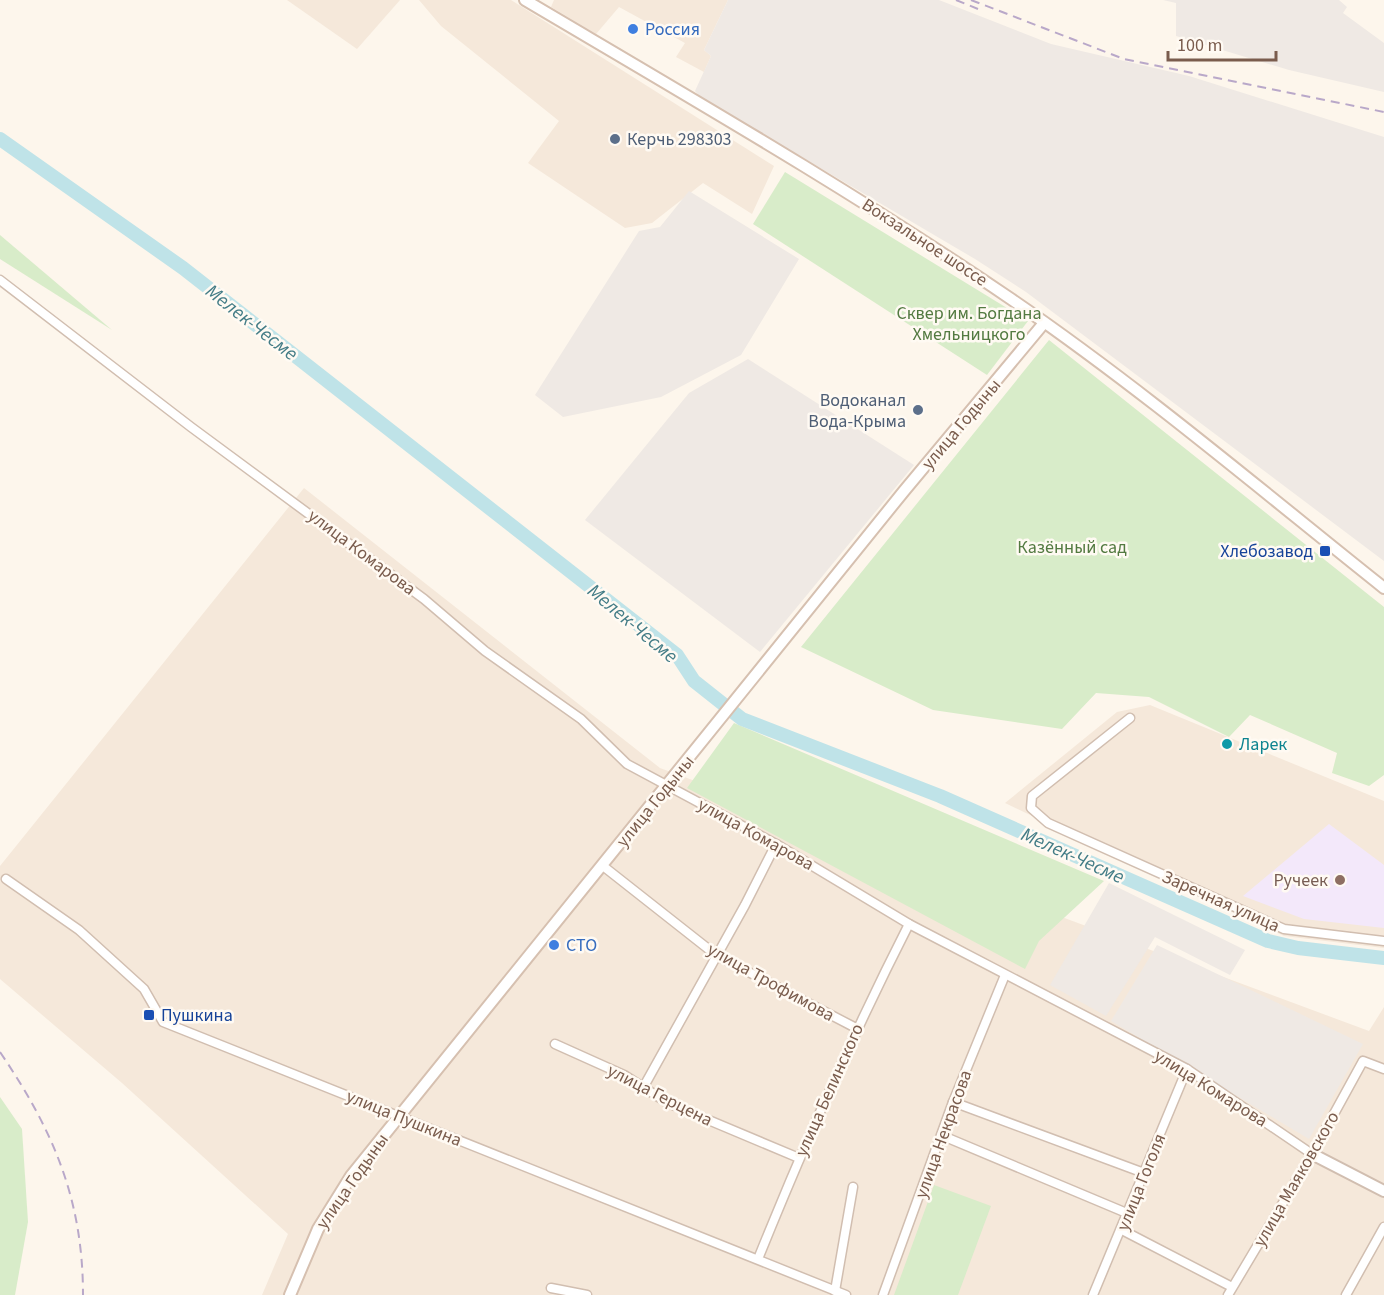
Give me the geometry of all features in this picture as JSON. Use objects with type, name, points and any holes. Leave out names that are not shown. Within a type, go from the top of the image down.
[{"type":"main road","name":"Вокзальное шоссе","points":[[525,0],[541,4],[862,200],[1044,323],[1182,426],[1384,588]]},
{"type":"main road","name":"улица Годыны","points":[[290,1295],[304,1258],[327,1211],[398,1116],[1044,323]]},
{"type":"main road","name":"улица Комарова","points":[[1312,1154],[1384,1191]]},
{"type":"street","name":"улица Комарова","points":[[0,280],[191,427],[424,599],[485,651],[581,719],[627,764],[776,844],[909,924],[1187,1069],[1312,1154]]},
{"type":"street","name":"Заречная улица","points":[[1130,718],[1032,796],[1031,808],[1048,823],[1284,929],[1384,941]]},
{"type":"street","points":[[643,1088],[776,844]]},
{"type":"street","name":"улица Трофимова","points":[[603,866],[716,956],[856,1028]]},
{"type":"street","name":"улица Пушкина","points":[[6,879],[79,930],[144,988],[163,1022],[846,1295]]},
{"type":"street","name":"улица Белинского","points":[[758,1259],[856,1028],[909,924]]},
{"type":"street","name":"улица Некрасова","points":[[883,1295],[943,1136],[953,1102],[1005,975]]},
{"type":"street","name":"улица Герцена","points":[[555,1044],[624,1075],[668,1102],[799,1158]]},
{"type":"street","name":"улица Маяковского","points":[[1230,1291],[1312,1154],[1363,1061],[1384,1070]]},
{"type":"street","name":"улица Гоголя","points":[[1093,1295],[1129,1214],[1187,1069]]},
{"type":"street","points":[[953,1102],[1144,1173]]},
{"type":"street","points":[[943,1136],[1129,1214]]},
{"type":"street","points":[[835,1291],[853,1187]]},
{"type":"street","points":[[1346,1295],[1384,1227]]},
{"type":"street","points":[[1122,1230],[1230,1291]]},
{"type":"street","points":[[550,1288],[586,1295]]},
{"type":"shaded area","points":[[287,0],[400,0],[357,49]]},
{"type":"shaded area","points":[[419,0],[511,0],[774,166],[752,214],[703,183],[652,223],[625,228],[528,163],[559,121],[441,26]]},
{"type":"shaded area","points":[[554,0],[728,0],[704,50],[711,56],[704,72],[676,57],[685,43],[619,7],[596,34],[551,7]]},
{"type":"shaded area","points":[[728,0],[939,0],[1051,44],[1189,76],[1384,137],[1384,561],[1026,292],[975,259],[701,98],[695,91],[711,56],[704,50]]},
{"type":"shaded area","points":[[1163,0],[1339,0],[1347,7],[1343,13],[1384,43],[1384,92],[1289,70],[1176,36],[1176,3]]},
{"type":"shaded area","points":[[689,191],[799,259],[741,355],[661,397],[563,417],[535,395],[639,231],[660,227]]},
{"type":"shaded area","points":[[748,359],[914,465],[760,652],[585,520],[689,393]]},
{"type":"shaded area","points":[[304,488],[660,768],[1369,1031],[1384,1007],[1384,1295],[262,1295],[288,1234],[122,1083],[0,979],[0,866]]},
{"type":"shaded area","points":[[1150,705],[1384,801],[1384,948],[1284,936],[1005,803],[1117,712]]},
{"type":"shaded area","points":[[1329,824],[1384,865],[1384,928],[1304,919],[1243,896]]},
{"type":"shaded area","points":[[1109,883],[1245,950],[1230,975],[1155,937],[1106,1016],[1050,985]]},
{"type":"shaded area","points":[[1157,945],[1363,1044],[1309,1139],[1111,1021]]},
{"type":"green space","name":"Сквер им. Богдана Хмельницкого","points":[[785,172],[1028,321],[987,375],[753,224]]},
{"type":"green space","points":[[0,235],[112,330],[0,259]]},
{"type":"green space","name":"Казённый сад","points":[[1049,340],[1384,607],[1384,775],[1369,786],[1332,773],[1337,753],[1250,715],[1229,737],[1149,697],[1096,693],[1062,729],[933,710],[801,647]]},
{"type":"green space","points":[[734,723],[1104,881],[1039,941],[1025,969],[687,788]]},
{"type":"green space","points":[[0,1097],[22,1129],[28,1222],[15,1295],[0,1295]]},
{"type":"green space","points":[[934,1185],[991,1206],[958,1295],[894,1295]]},
{"type":"waterway","name":"Мелек-Чесме","points":[[0,139],[183,268],[677,655],[694,681],[742,719],[940,796],[1268,941],[1298,948],[1384,958]]},
{"type":"railway","points":[[956,0],[978,9]]},
{"type":"railway","points":[[971,0],[1124,59],[1384,112]]},
{"type":"railway","points":[[0,1052],[19,1081],[50,1138],[71,1196],[82,1260],[83,1295]]},
{"type":"place","name":"Россия","points":[[633,29]]},
{"type":"place","name":"Керчь 298303","points":[[615,139]]},
{"type":"place","name":"Водоканал Вода-Крыма","points":[[918,410]]},
{"type":"place","name":"Хлебозавод","points":[[1325,551]]},
{"type":"place","name":"Ларек","points":[[1227,744]]},
{"type":"place","name":"Ручеек","points":[[1340,880]]},
{"type":"place","name":"СТО","points":[[554,945]]},
{"type":"place","name":"Пушкина","points":[[149,1015]]}]
